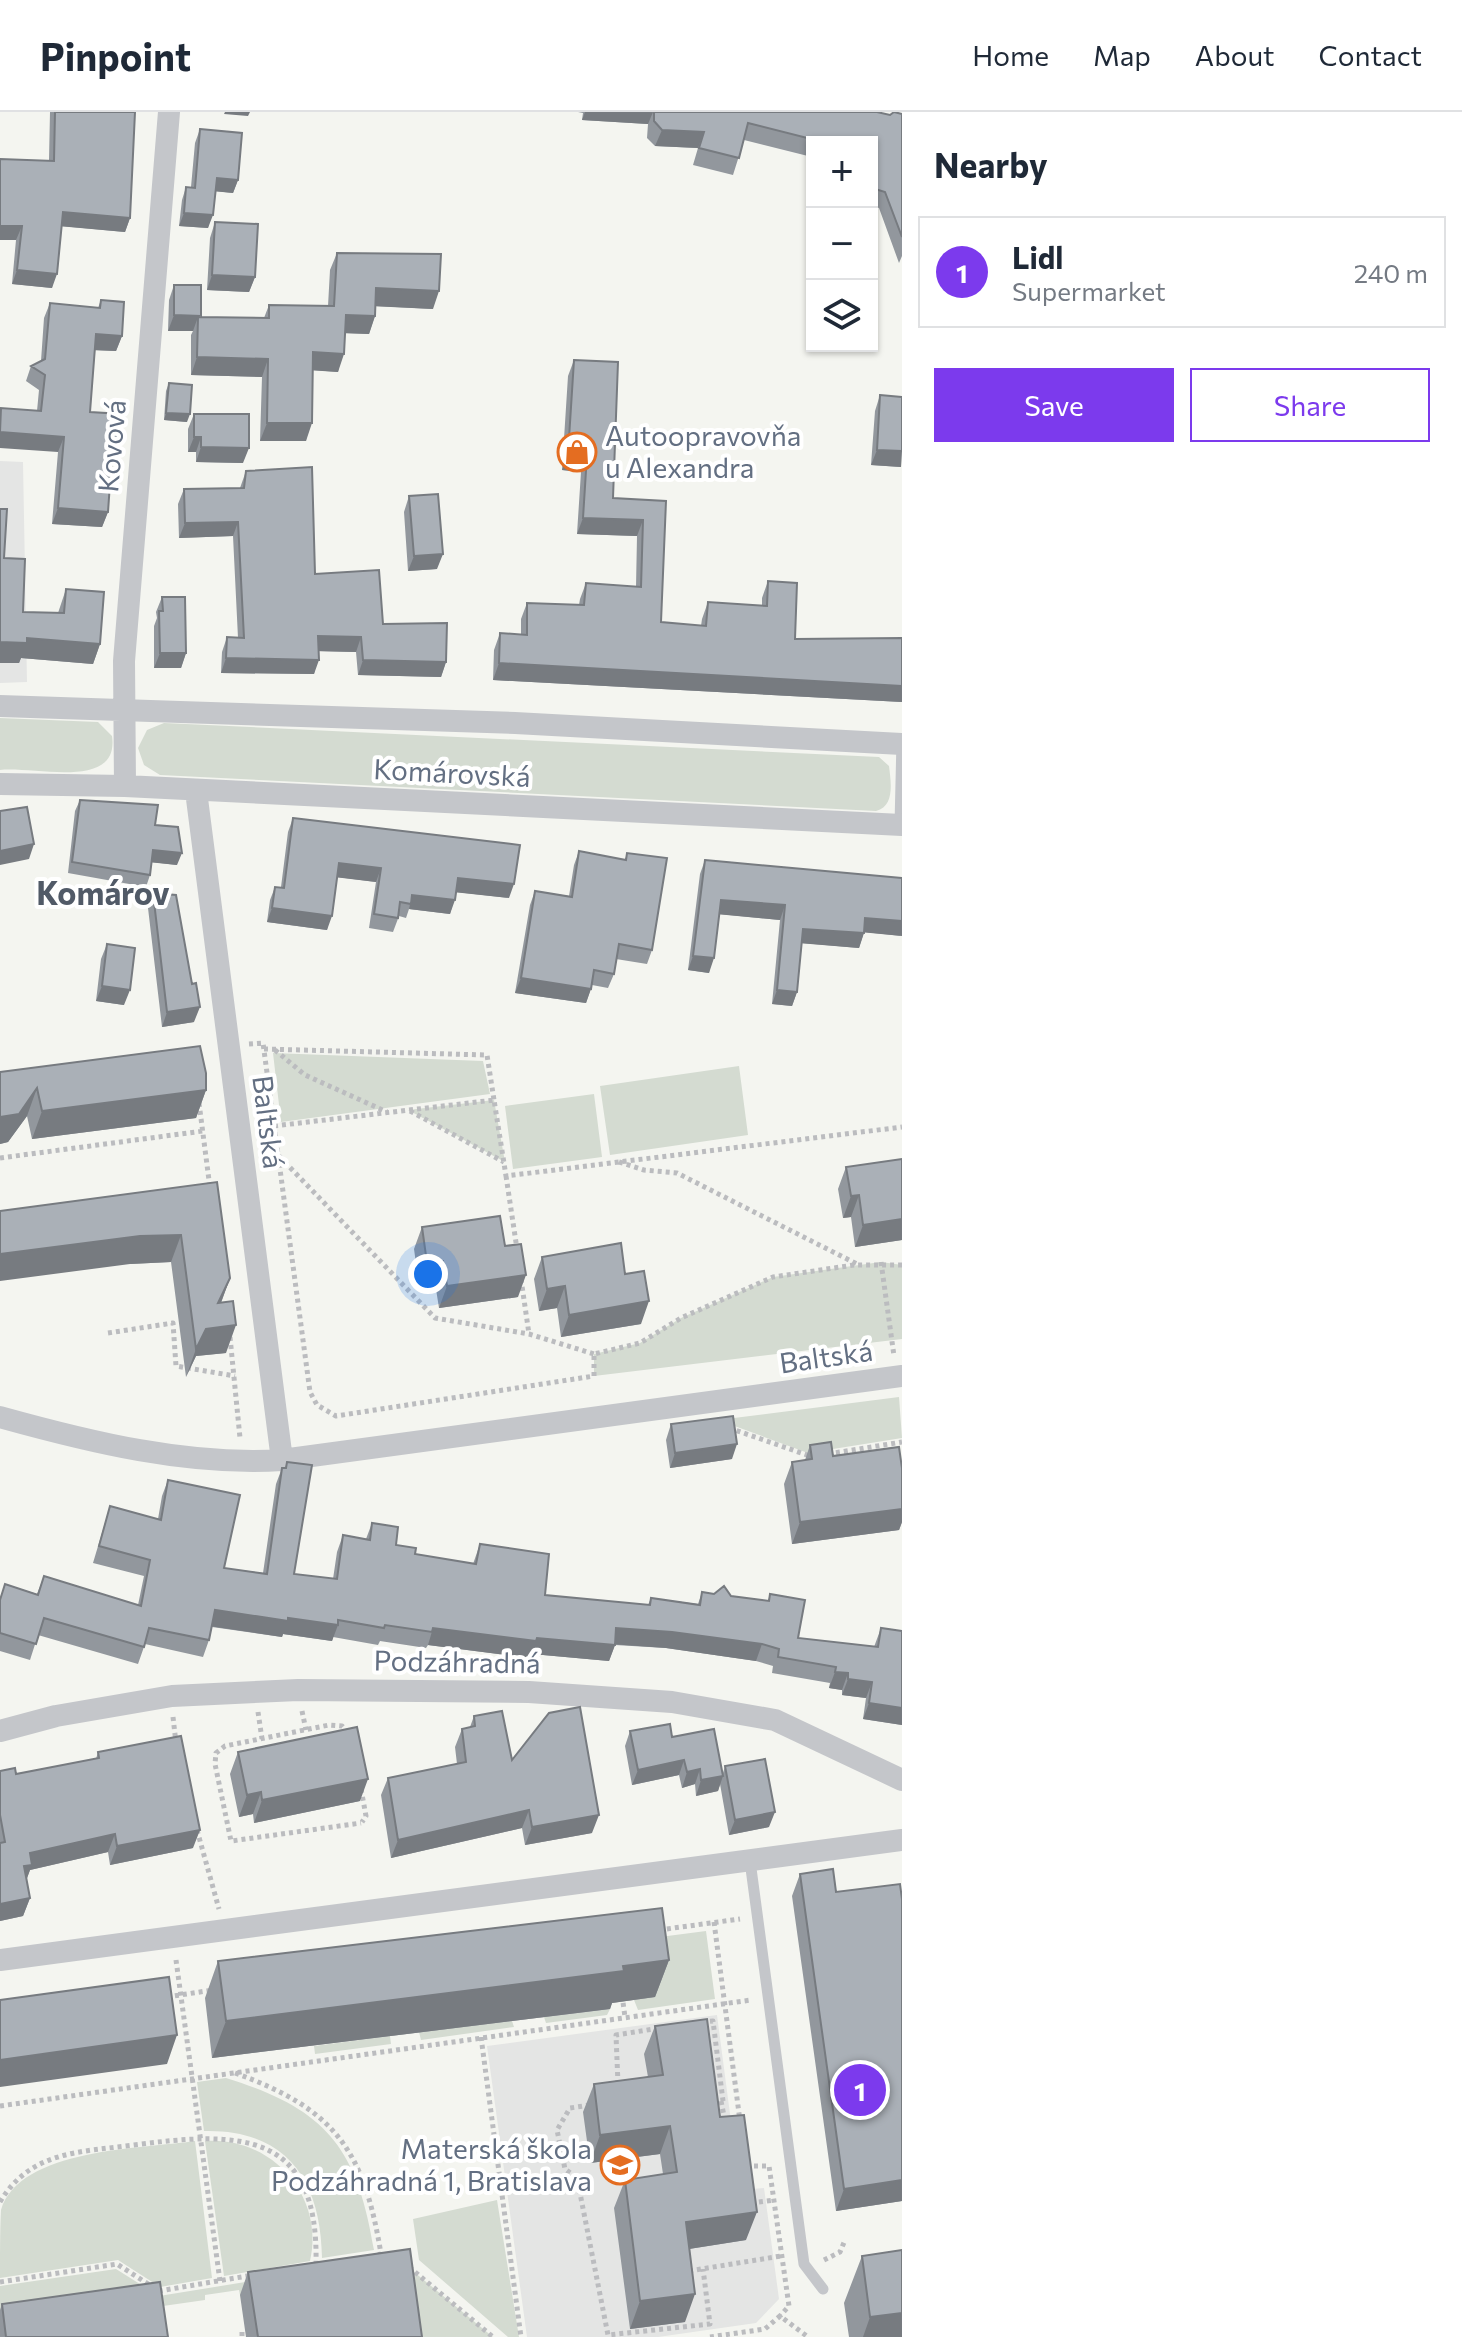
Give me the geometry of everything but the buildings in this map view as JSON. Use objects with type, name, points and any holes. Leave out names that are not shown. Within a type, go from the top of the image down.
[{"type":"street","name":"Kovová","points":[[125,786],[122,708],[169,112]]},
{"type":"street","name":"Komárovská","points":[[0,706],[515,723],[902,742]]},
{"type":"street","name":"Komárovská","points":[[0,784],[125,786],[901,825]]},
{"type":"street","name":"Baltská","points":[[196,791],[282,1460]]},
{"type":"street","name":"Baltská","points":[[0,1417],[80,1440],[240,1463],[282,1460],[902,1376]]},
{"type":"street","name":"Podzáhradná","points":[[0,1731],[56,1716],[172,1696],[298,1690],[529,1692],[672,1702],[775,1720],[902,1780]]},
{"type":"street","points":[[0,1960],[750,1861],[867,1841],[902,1840]]},
{"type":"lane","points":[[901,825],[902,742]]},
{"type":"lane","points":[[750,1861],[804,2264],[823,2289]]},
{"type":"path","points":[[228,1047],[263,1043],[310,1392],[317,1405],[336,1416],[594,1376],[594,1354]]},
{"type":"path","points":[[264,1049],[487,1055],[518,1255]]},
{"type":"path","points":[[275,1050],[305,1075],[388,1112]]},
{"type":"path","points":[[198,1091],[212,1196]]},
{"type":"path","points":[[274,1126],[494,1100]]},
{"type":"path","points":[[408,1110],[505,1162]]},
{"type":"path","points":[[506,1176],[902,1127]]},
{"type":"path","points":[[0,1158],[203,1131]]},
{"type":"path","points":[[278,1156],[435,1318],[529,1334],[594,1354],[640,1343],[681,1318],[773,1277],[858,1264],[881,1262],[902,1265]]},
{"type":"path","points":[[618,1162],[644,1170],[677,1173],[858,1264]]},
{"type":"path","points":[[881,1262],[890,1340]]},
{"type":"path","points":[[520,1270],[529,1334]]},
{"type":"path","points":[[108,1333],[173,1323],[176,1366],[235,1376]]},
{"type":"path","points":[[229,1331],[240,1418],[240,1463]]},
{"type":"path","points":[[724,1425],[807,1457],[902,1442]]},
{"type":"path","points":[[172,1696],[177,1749]]},
{"type":"path","points":[[350,1735],[342,1726],[329,1725],[225,1746],[216,1753],[215,1764],[231,1841],[362,1823],[366,1816],[358,1776]]},
{"type":"path","points":[[195,1820],[227,1932]]},
{"type":"path","points":[[657,1930],[757,1917]]},
{"type":"path","points":[[714,1922],[742,2134]]},
{"type":"path","points":[[173,1939],[220,2281]]},
{"type":"path","points":[[165,1997],[227,1988]]},
{"type":"path","points":[[621,1990],[625,2017]]},
{"type":"path","points":[[0,2106],[769,1997]]},
{"type":"path","points":[[699,2023],[713,2021],[726,2125]]},
{"type":"path","points":[[619,2087],[616,2035],[672,2027]]},
{"type":"path","points":[[481,2037],[521,2337]]},
{"type":"path","points":[[231,2072],[275,2088],[304,2104],[333,2129],[353,2158],[371,2197],[381,2254]]},
{"type":"path","points":[[714,2102],[723,2101]]},
{"type":"path","points":[[595,2104],[570,2108],[557,2130],[565,2169],[577,2178],[608,2335],[710,2324],[703,2269]]},
{"type":"path","points":[[0,2202],[15,2179],[25,2171],[65,2154],[200,2136],[230,2137],[255,2144],[279,2157],[298,2178],[312,2203],[317,2224],[316,2264]]},
{"type":"path","points":[[745,2157],[747,2168],[769,2166],[789,2306],[760,2337]]},
{"type":"path","points":[[749,2212],[747,2203],[774,2200]]},
{"type":"path","points":[[819,2262],[840,2252],[845,2240]]},
{"type":"path","points":[[368,2256],[388,2253]]},
{"type":"path","points":[[684,2272],[781,2256]]},
{"type":"path","points":[[304,2266],[329,2262]]},
{"type":"path","points":[[0,2282],[117,2264],[159,2291],[256,2274]]},
{"type":"path","points":[[410,2281],[406,2265],[493,2337]]},
{"type":"path","points":[[780,2316],[808,2337]]},
{"type":"path","points":[[710,2337],[741,2335],[765,2329]]},
{"type":"shaded area","points":[[0,461],[23,462],[27,682],[0,683]]},
{"type":"shaded area","points":[[0,718],[98,722],[112,736],[111,753],[103,764],[89,770],[0,770]]},
{"type":"shaded area","points":[[164,723],[879,757],[889,766],[890,793],[886,804],[876,811],[160,775],[144,765],[138,748],[147,730]]},
{"type":"shaded area","points":[[273,1053],[483,1061],[490,1094],[281,1122]]},
{"type":"shaded area","points":[[739,1066],[748,1135],[610,1155],[600,1086]]},
{"type":"shaded area","points":[[594,1094],[602,1157],[513,1169],[505,1106]]},
{"type":"shaded area","points":[[494,1100],[505,1162],[408,1110]]},
{"type":"shaded area","points":[[881,1262],[902,1265],[902,1339],[594,1376],[594,1354],[640,1343],[681,1318],[773,1277]]},
{"type":"shaded area","points":[[899,1397],[902,1438],[808,1453],[718,1420]]},
{"type":"shaded area","points":[[706,1931],[715,1999],[638,2010],[634,2000],[655,1996],[629,1941]]},
{"type":"shaded area","points":[[610,2009],[607,2015],[546,2023],[544,2017]]},
{"type":"shaded area","name":"Materská škola Podzáhradná 1, Bratislava","points":[[717,2015],[740,2190],[764,2188],[779,2299],[756,2323],[658,2337],[527,2337],[487,2046]]},
{"type":"shaded area","points":[[512,2021],[514,2027],[421,2040],[419,2032]]},
{"type":"shaded area","points":[[390,2036],[391,2044],[315,2054],[314,2046]]},
{"type":"shaded area","points":[[226,2078],[289,2103],[331,2137],[346,2158],[358,2184],[374,2250],[322,2258],[315,2206],[294,2165],[278,2150],[258,2139],[204,2131],[197,2082]]},
{"type":"shaded area","points":[[195,2141],[212,2278],[160,2287],[118,2260],[0,2278],[1,2210],[13,2190],[32,2174],[85,2155]]},
{"type":"shaded area","points":[[205,2141],[229,2142],[251,2148],[271,2159],[288,2174],[301,2193],[309,2214],[313,2237],[310,2261],[224,2276]]},
{"type":"shaded area","points":[[497,2200],[519,2337],[508,2337],[419,2260],[413,2219]]},
{"type":"shaded area","points":[[388,2259],[240,2295],[239,2290],[205,2295],[205,2300],[163,2306],[167,2337],[0,2337],[0,2286],[116,2269],[159,2296]]},
{"type":"shaded area","points":[[408,2267],[493,2337],[418,2337]]},
{"type":"place","name":"Autoopravovňa u Alexandra","points":[[577,452]]},
{"type":"place","name":"Lidl","points":[[860,2090]]},
{"type":"place","name":"Materská škola Podzáhradná 1, Bratislava","points":[[620,2165]]},
{"type":"district","name":"Komárov","points":[[103,894]]}]
